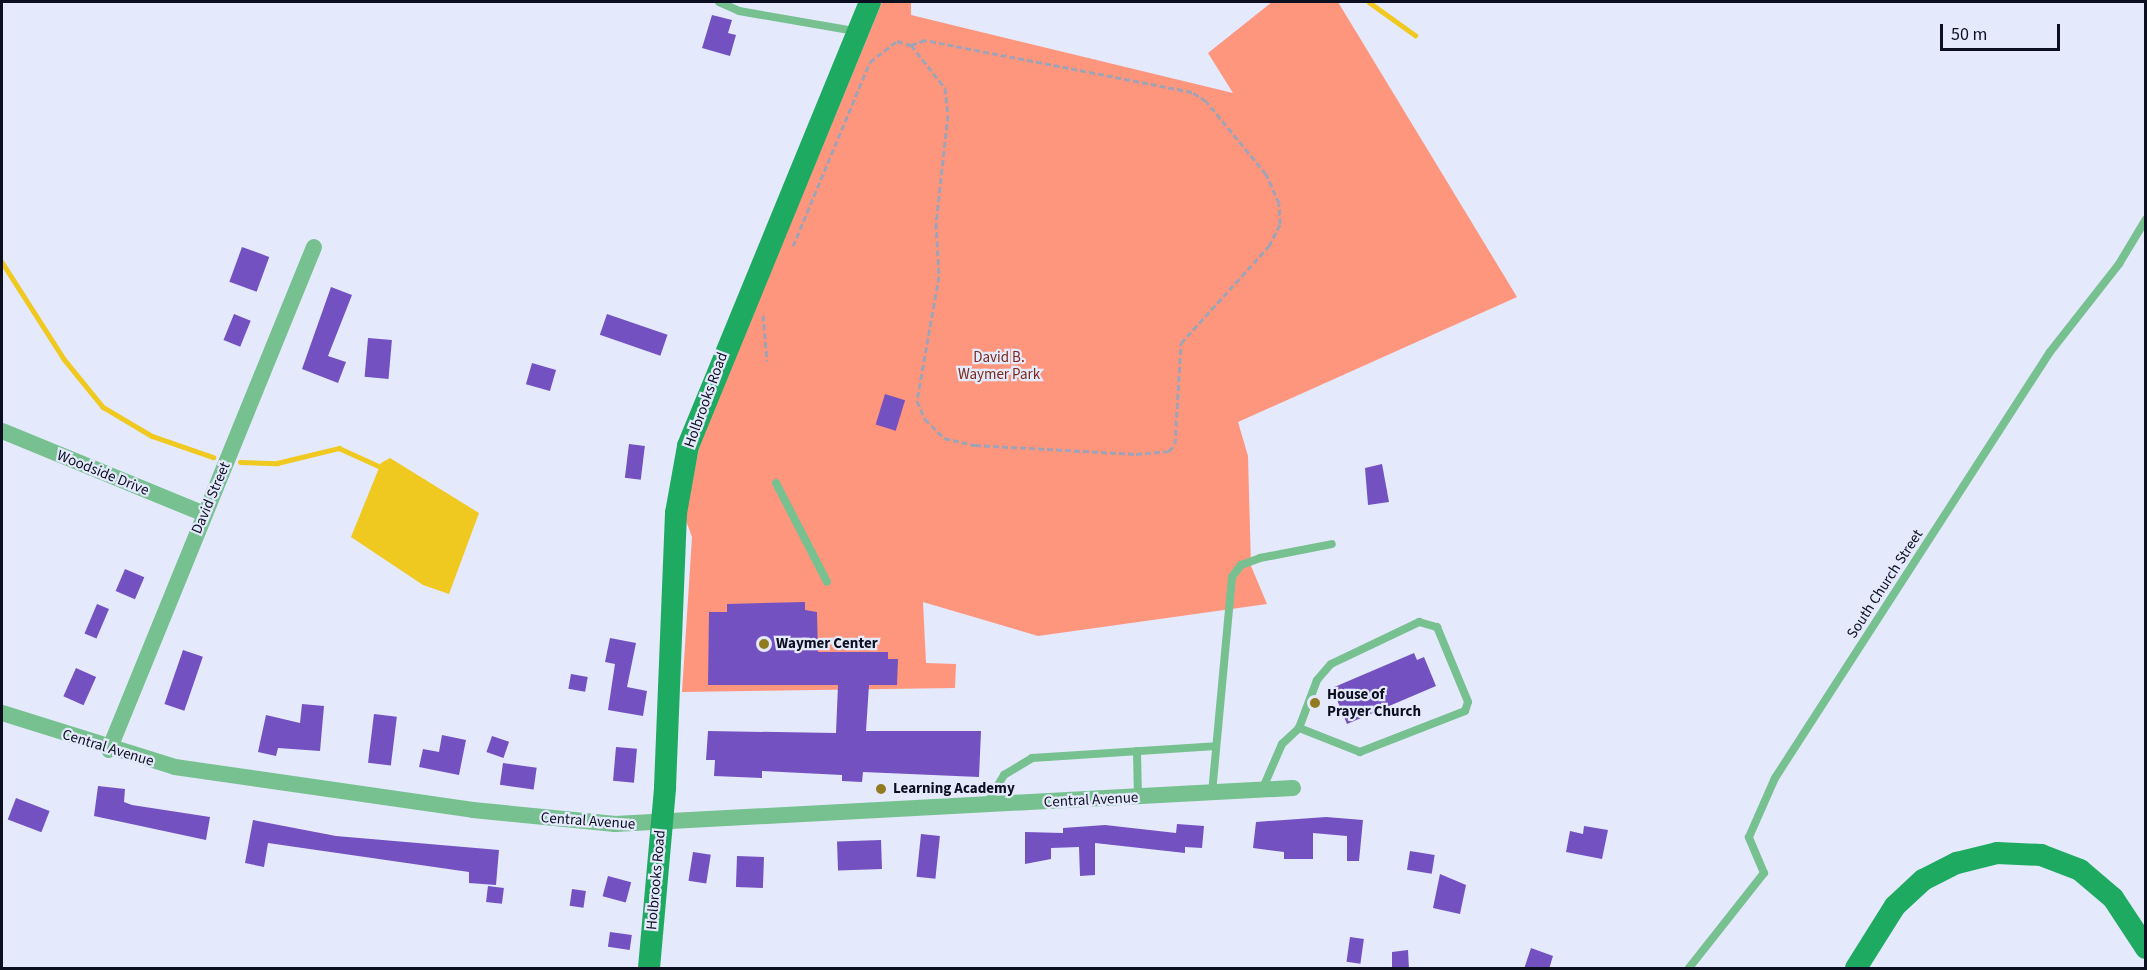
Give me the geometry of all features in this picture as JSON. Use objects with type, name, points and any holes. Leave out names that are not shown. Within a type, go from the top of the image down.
[{"type":"street","name":"Holbrooks Road","points":[[650,969],[660,826],[676,513],[688,447],[870,2]]},
{"type":"street","name":"David Street","points":[[109,750],[314,247]]},
{"type":"street","name":"Woodside Drive","points":[[2,431],[204,514]]},
{"type":"street","name":"Central Avenue","points":[[2,713],[109,750],[175,767],[473,810],[660,826],[1293,788]]},
{"type":"street","points":[[1857,968],[1895,906],[1923,880],[1957,863],[1997,854],[2041,855],[2080,870],[2113,898],[2145,948]]},
{"type":"lane","points":[[720,2],[739,11],[859,32]]},
{"type":"lane","name":"South Church Street","points":[[1689,969],[1764,873],[1749,837],[1775,778],[2050,352],[2119,264],[2145,219]]},
{"type":"lane","points":[[776,483],[826,582]]},
{"type":"lane","points":[[1212,793],[1232,577],[1241,566],[1260,558],[1332,544]]},
{"type":"lane","points":[[1262,790],[1282,744],[1299,728],[1317,680],[1331,664],[1419,622],[1437,627],[1468,702],[1465,711],[1360,752],[1299,728]]},
{"type":"lane","points":[[986,805],[1004,775],[1032,758],[1216,746]]},
{"type":"lane","points":[[1137,751],[1138,797]]},
{"type":"path","points":[[791,250],[870,62],[897,41],[911,45],[925,40],[1192,92],[1206,101],[1266,174],[1279,203],[1280,224],[1269,246],[1181,343],[1178,431],[1169,451],[975,445],[945,438],[925,419],[917,401],[939,276],[936,223],[948,116],[945,88],[911,45]]},
{"type":"path","points":[[767,361],[763,316],[768,305]]},
{"type":"green space","name":"David B. Waymer Park","points":[[882,2],[911,2],[911,15],[1233,93],[1208,53],[1272,2],[1338,2],[1517,297],[1238,422],[1248,456],[1251,566],[1267,604],[1038,636],[923,602],[926,663],[956,664],[955,688],[682,692],[692,537],[685,518],[700,443]]},
{"type":"shaded area","points":[[390,458],[479,513],[449,594],[423,585],[351,537],[381,463]]},
{"type":"building","points":[[712,15],[732,20],[728,33],[736,35],[730,56],[702,48]]},
{"type":"building","points":[[242,247],[269,257],[257,292],[229,282]]},
{"type":"building","points":[[331,287],[352,295],[328,356],[346,362],[338,383],[302,369]]},
{"type":"building","points":[[234,314],[251,321],[240,347],[224,340]]},
{"type":"building","points":[[607,314],[668,335],[660,356],[600,335]]},
{"type":"building","points":[[368,338],[392,340],[389,379],[365,377]]},
{"type":"building","points":[[532,363],[556,370],[550,391],[526,384]]},
{"type":"building","points":[[885,394],[905,400],[896,431],[876,425]]},
{"type":"building","points":[[629,444],[645,446],[641,480],[625,478]]},
{"type":"building","points":[[1382,464],[1389,502],[1368,505],[1365,468]]},
{"type":"building","points":[[125,569],[144,577],[135,599],[116,591]]},
{"type":"building","points":[[805,602],[805,610],[817,612],[818,652],[888,652],[888,659],[898,659],[897,685],[869,685],[866,731],[981,731],[979,777],[863,772],[862,782],[842,781],[842,775],[762,771],[762,778],[714,776],[715,760],[706,760],[708,731],[836,733],[838,685],[708,685],[709,612],[727,612],[727,604]]},
{"type":"building","points":[[97,604],[109,609],[96,639],[84,633]]},
{"type":"building","points":[[610,638],[636,643],[627,687],[647,691],[643,716],[608,710],[615,664],[605,662]]},
{"type":"building","points":[[183,650],[203,657],[184,711],[164,704]]},
{"type":"building","points":[[1414,653],[1417,660],[1424,657],[1436,686],[1347,724],[1332,688]]},
{"type":"building","points":[[76,668],[96,677],[83,705],[63,696]]},
{"type":"building","points":[[571,674],[588,677],[585,692],[568,689]]},
{"type":"building","points":[[302,704],[324,706],[320,751],[278,748],[276,756],[258,752],[266,715],[300,723]]},
{"type":"building","points":[[374,714],[397,717],[391,765],[368,763]]},
{"type":"building","points":[[442,735],[466,740],[459,775],[419,767],[423,749],[439,752]]},
{"type":"building","points":[[492,736],[509,742],[503,758],[486,752]]},
{"type":"building","points":[[616,747],[637,749],[634,783],[613,781]]},
{"type":"building","points":[[503,763],[537,768],[534,790],[500,785]]},
{"type":"building","points":[[98,786],[125,789],[124,802],[132,805],[210,817],[206,840],[94,816]]},
{"type":"building","points":[[16,798],[50,811],[41,832],[8,819]]},
{"type":"building","points":[[1326,817],[1363,820],[1359,861],[1347,861],[1347,836],[1313,833],[1313,859],[1284,859],[1284,852],[1253,848],[1256,822]]},
{"type":"building","points":[[253,820],[336,836],[499,850],[496,885],[469,883],[469,872],[268,843],[264,867],[245,863]]},
{"type":"building","points":[[1177,824],[1204,826],[1202,848],[1185,847],[1185,853],[1095,843],[1095,875],[1080,876],[1079,847],[1051,848],[1051,859],[1025,864],[1025,832],[1063,833],[1063,828],[1105,825],[1176,833]]},
{"type":"building","points":[[1584,826],[1608,830],[1602,859],[1566,852],[1570,831],[1583,834]]},
{"type":"building","points":[[921,834],[940,836],[935,879],[917,877]]},
{"type":"building","points":[[881,840],[882,869],[838,871],[837,842]]},
{"type":"building","points":[[1410,851],[1435,855],[1432,874],[1407,870]]},
{"type":"building","points":[[693,852],[711,855],[706,883],[688,881]]},
{"type":"building","points":[[737,856],[764,857],[763,888],[736,887]]},
{"type":"building","points":[[1440,874],[1466,885],[1460,914],[1433,908]]},
{"type":"building","points":[[608,876],[631,882],[626,902],[603,896]]},
{"type":"building","points":[[488,886],[504,888],[502,904],[486,902]]},
{"type":"building","points":[[572,889],[586,891],[583,908],[570,906]]},
{"type":"building","points":[[610,932],[632,935],[630,950],[608,947]]},
{"type":"building","points":[[1350,937],[1364,939],[1360,964],[1347,962]]},
{"type":"building","points":[[1531,948],[1553,956],[1549,969],[1524,969]]},
{"type":"building","points":[[1408,950],[1409,969],[1392,969],[1392,952]]},
{"type":"waterway","points":[[1369,2],[1415,35]]},
{"type":"waterway","points":[[2,262],[64,359],[103,407],[152,436],[213,457]]},
{"type":"waterway","points":[[240,462],[277,463],[339,448],[383,468]]},
{"type":"place","name":"Waymer Center","points":[[764,644]]},
{"type":"place","name":"House of Prayer Church","points":[[1315,703]]},
{"type":"place","name":"Learning Academy","points":[[881,789]]}]
